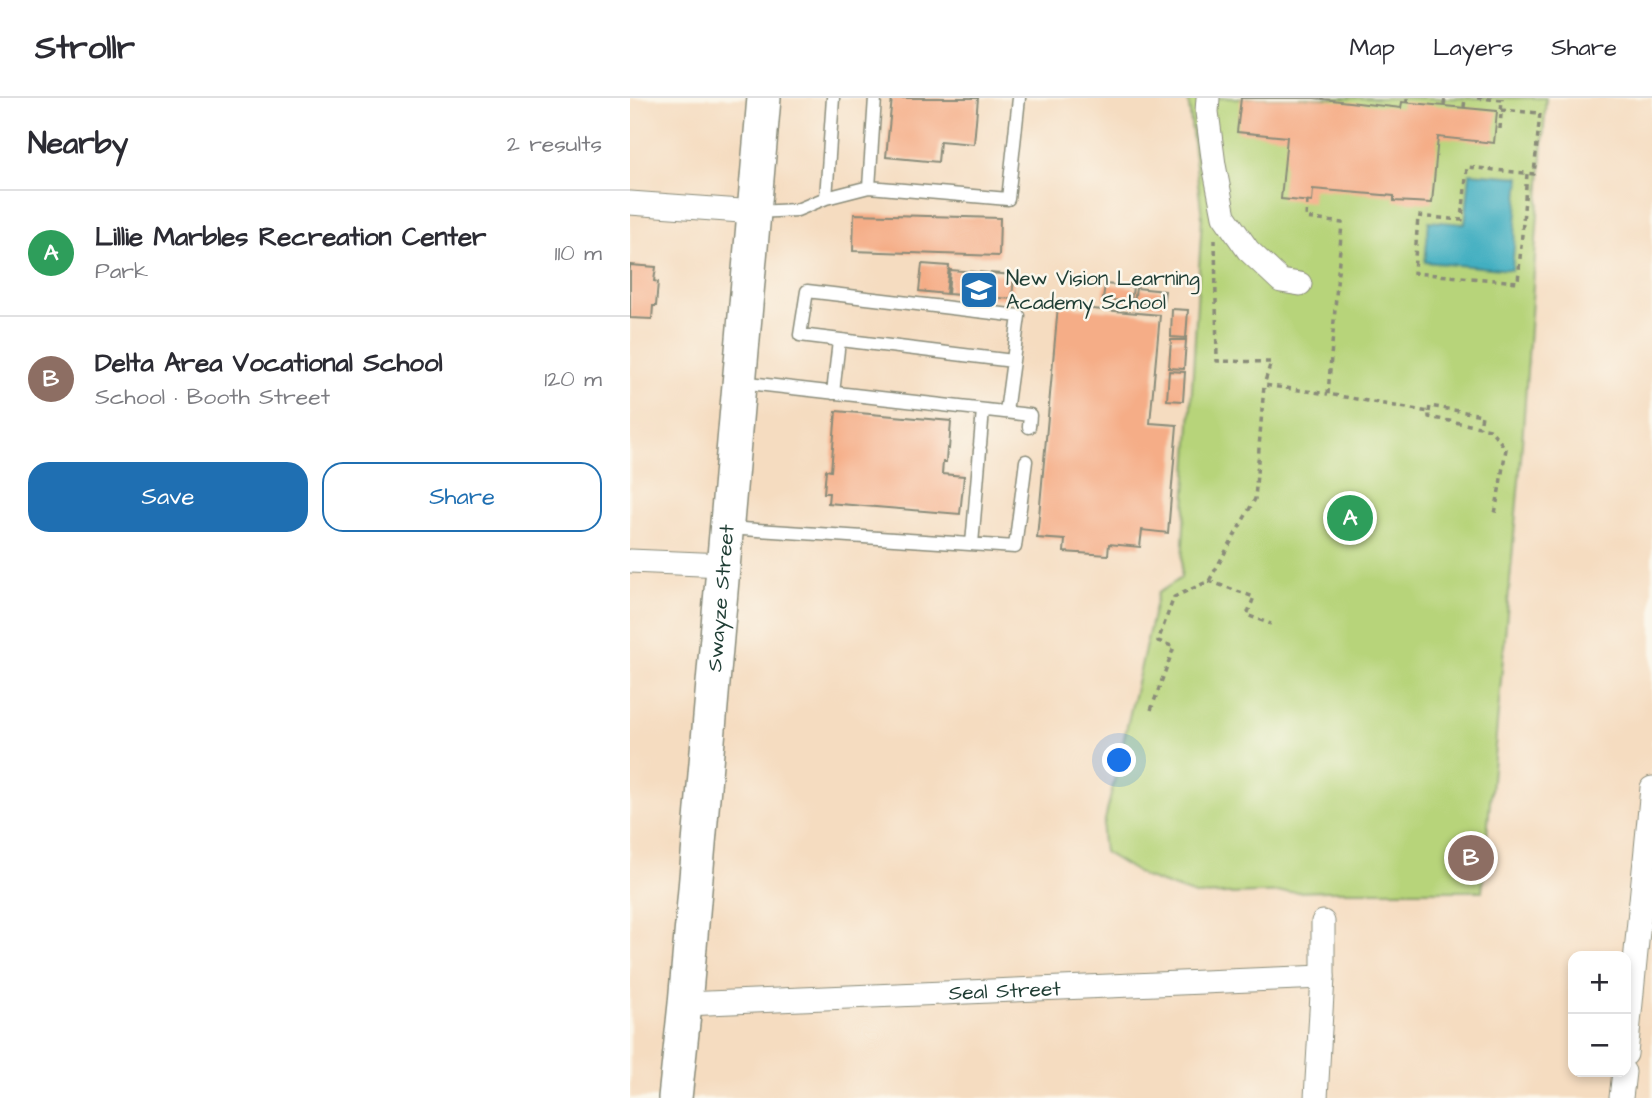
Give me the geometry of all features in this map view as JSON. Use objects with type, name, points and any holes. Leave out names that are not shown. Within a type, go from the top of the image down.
[{"type":"street","name":"Swayze Street","points":[[675,1098],[764,98]]},
{"type":"street","points":[[1208,98],[1207,112],[1214,165],[1224,216],[1248,250],[1281,281],[1300,284]]},
{"type":"street","points":[[630,203],[755,212]]},
{"type":"street","points":[[630,561],[724,565]]},
{"type":"street","points":[[1630,1014],[1652,788]]},
{"type":"street","points":[[1315,1098],[1324,978],[1323,922]]},
{"type":"street","name":"Seal Street","points":[[685,1004],[1324,978]]},
{"type":"street","points":[[1621,1098],[1623,1077]]},
{"type":"lane","points":[[826,198],[833,98]]},
{"type":"lane","points":[[869,187],[875,98]]},
{"type":"lane","points":[[755,212],[797,211],[826,198],[869,187],[1009,199],[1019,98]]},
{"type":"lane","points":[[1006,412],[1013,362],[1019,316],[807,291],[800,335],[1013,362]]},
{"type":"lane","points":[[834,393],[839,341]]},
{"type":"lane","points":[[740,382],[1030,415],[1029,426]]},
{"type":"lane","points":[[972,544],[983,410]]},
{"type":"lane","points":[[727,528],[1016,547],[1026,461]]},
{"type":"path","points":[[1444,98],[1444,105]]},
{"type":"path","points":[[1464,107],[1465,98]]},
{"type":"path","points":[[1477,98],[1502,99],[1500,129]]},
{"type":"path","points":[[1501,110],[1540,113],[1534,174],[1467,167],[1462,220],[1418,216],[1414,273],[1518,282],[1527,174]]},
{"type":"path","points":[[1307,201],[1306,218],[1342,223],[1328,394]]},
{"type":"path","points":[[1151,710],[1174,647],[1158,641],[1174,597],[1209,581],[1255,499],[1265,385],[1271,362]]},
{"type":"path","points":[[1265,385],[1429,412]]},
{"type":"path","points":[[1480,427],[1482,415],[1430,406],[1429,417],[1490,429],[1506,449],[1495,514]]},
{"type":"path","points":[[1209,581],[1254,597],[1247,615],[1271,624]]},
{"type":"green space","points":[[1188,98],[1546,98],[1521,458],[1482,891],[1327,891],[1195,895],[1145,877],[1104,852],[1102,833],[1158,593],[1181,578],[1202,217]]},
{"type":"water","points":[[1470,173],[1520,177],[1512,270],[1425,262],[1429,221],[1465,224]]},
{"type":"building","points":[[892,98],[978,98],[974,144],[940,141],[938,162],[886,157]]},
{"type":"building","points":[[1241,98],[1314,98],[1401,108],[1402,102],[1497,111],[1494,143],[1438,137],[1432,203],[1394,201],[1394,196],[1313,189],[1312,202],[1281,199],[1287,137],[1237,132]]},
{"type":"building","points":[[854,214],[1000,218],[999,256],[853,251]]},
{"type":"building","points":[[922,264],[949,266],[946,294],[919,291]]},
{"type":"building","points":[[630,265],[656,267],[654,281],[658,282],[652,319],[630,318]]},
{"type":"building","points":[[950,270],[1014,275],[1012,299],[948,294]]},
{"type":"building","points":[[1105,284],[1133,287],[1131,302],[1103,299]]},
{"type":"building","points":[[1136,288],[1165,291],[1163,306],[1134,303]]},
{"type":"building","points":[[1058,306],[1160,315],[1150,423],[1177,425],[1168,533],[1142,530],[1140,547],[1109,544],[1108,555],[1064,552],[1065,540],[1037,538]]},
{"type":"building","points":[[1172,309],[1188,310],[1186,338],[1171,337]]},
{"type":"building","points":[[1171,340],[1186,340],[1184,369],[1169,368]]},
{"type":"building","points":[[1169,371],[1185,372],[1183,401],[1167,400]]},
{"type":"building","points":[[836,411],[951,421],[949,449],[947,448],[946,462],[943,462],[942,474],[964,476],[960,514],[828,503],[829,493],[824,493],[826,470],[831,471]]},
{"type":"place","name":"New Vision Learning Academy School","points":[[979,290]]},
{"type":"place","name":"Lillie Marbles Recreation Center","points":[[1350,518]]},
{"type":"place","name":"Delta Area Vocational School","points":[[1471,858]]}]
